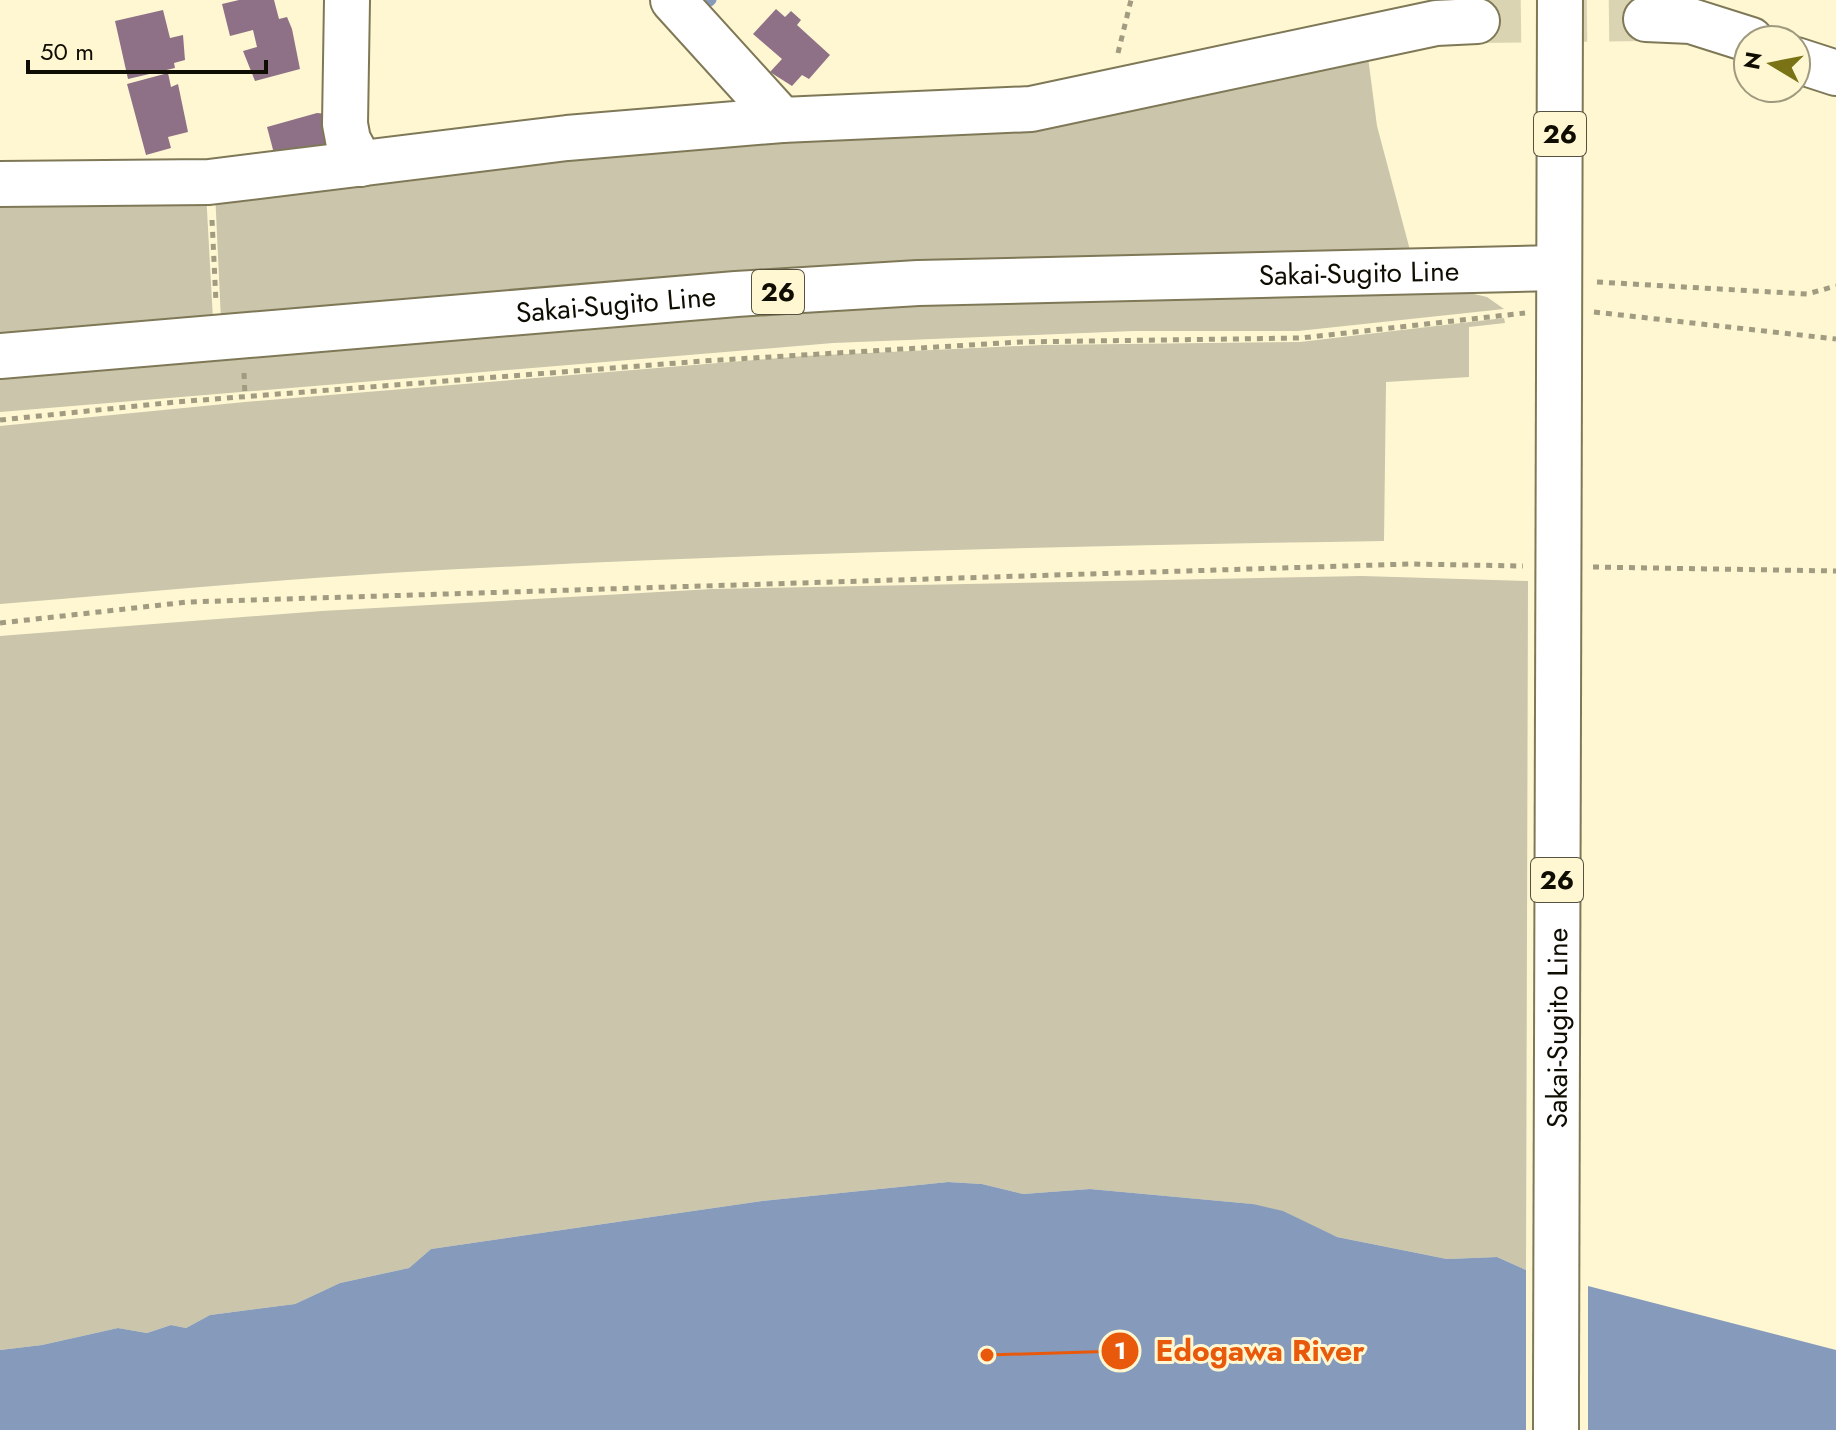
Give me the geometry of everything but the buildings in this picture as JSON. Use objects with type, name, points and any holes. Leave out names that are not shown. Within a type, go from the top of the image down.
[{"type":"main road","points":[[347,0],[345,124],[348,140],[361,164]]},
{"type":"main road","points":[[673,0],[782,120]]},
{"type":"main road","name":"26","points":[[1559,268],[1560,0]]},
{"type":"main road","points":[[1646,19],[1691,21],[1732,34]]},
{"type":"main road","points":[[0,184],[209,182],[567,138],[782,120],[1031,109],[1436,23],[1477,21]]},
{"type":"main road","points":[[1812,65],[1836,73]]},
{"type":"main road","name":"Sakai-Sugito Line","points":[[0,356],[721,295],[918,283],[1559,268],[1556,1430]]},
{"type":"path","points":[[1118,53],[1131,0]]},
{"type":"path","points":[[211,211],[216,305]]},
{"type":"path","points":[[1559,268],[1582,282],[1807,294],[1836,286]]},
{"type":"path","points":[[0,420],[245,397],[703,361],[1004,343],[1301,338],[1559,311],[1600,312],[1836,339]]},
{"type":"path","points":[[244,360],[245,397]]},
{"type":"path","points":[[0,623],[188,602],[1379,565],[1536,566]]},
{"type":"path","points":[[1584,567],[1836,571]]},
{"type":"shaded area","points":[[1368,57],[1377,126],[1411,254],[221,320],[215,191]]},
{"type":"shaded area","points":[[206,192],[213,320],[0,336],[0,194]]},
{"type":"shaded area","points":[[1465,292],[1487,297],[1504,309],[1298,331],[1133,331],[833,343],[0,412],[0,375],[868,306]]},
{"type":"shaded area","points":[[1504,318],[1505,323],[1469,327],[1469,377],[1386,382],[1384,541],[1011,548],[513,566],[340,576],[0,604],[0,426],[245,402],[804,356],[1042,345],[1300,342]]},
{"type":"shaded area","points":[[1362,576],[1528,581],[1526,1270],[1497,1257],[1447,1259],[1337,1237],[1253,1204],[1090,1189],[1023,1194],[982,1184],[948,1182],[762,1201],[431,1249],[409,1268],[340,1283],[295,1304],[210,1315],[186,1328],[171,1325],[147,1333],[118,1328],[42,1345],[0,1350],[0,636],[322,611],[712,589]]},
{"type":"water","points":[[948,1182],[982,1184],[1023,1194],[1090,1189],[1253,1204],[1283,1211],[1337,1237],[1447,1259],[1497,1257],[1526,1270],[1836,1350],[1836,1430],[0,1430],[0,1350],[42,1345],[118,1328],[147,1333],[171,1325],[186,1328],[210,1315],[295,1304],[340,1283],[409,1268],[431,1249],[762,1201]]},
{"type":"pier","points":[[1526,1265],[1588,1282],[1588,1430],[1526,1430]]},
{"type":"tunnel","points":[[1477,21],[1646,19]]},
{"type":"place","name":"Edogawa River","points":[[987,1355]]}]
